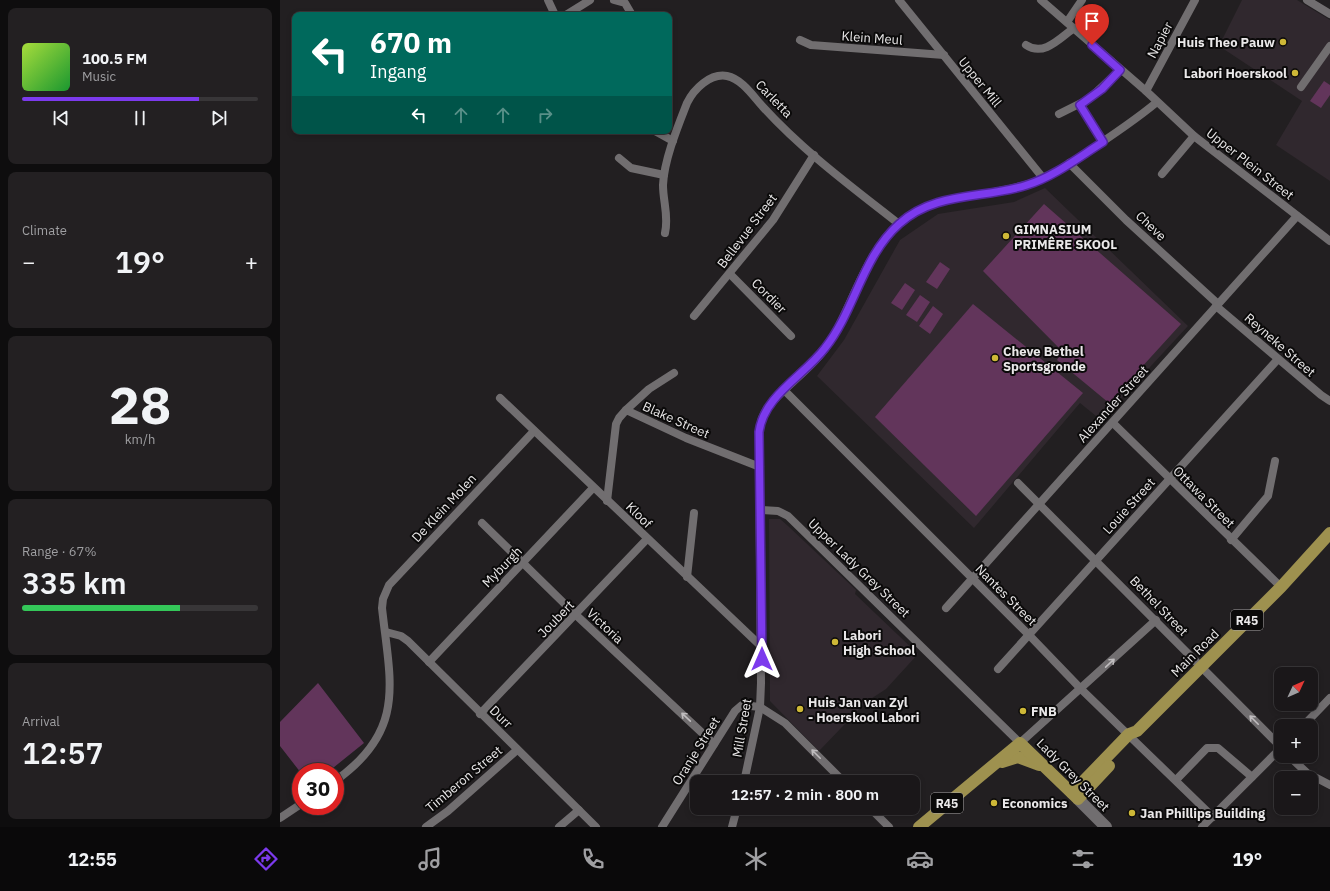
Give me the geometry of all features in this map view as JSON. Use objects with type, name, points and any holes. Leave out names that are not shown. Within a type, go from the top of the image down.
[{"type":"main road","name":"Main Road","points":[[1133,735],[1280,587],[1328,541]]},
{"type":"main road","name":"R45","points":[[1075,796],[1133,735]]},
{"type":"main road","name":"R45","points":[[919,827],[1020,742]]},
{"type":"main road","name":"Lady Grey Street","points":[[1020,742],[1106,827]]},
{"type":"main road","points":[[990,768],[1007,760],[1018,757],[1049,770]]},
{"type":"street","points":[[548,0],[554,12]]},
{"type":"street","points":[[571,12],[590,0]]},
{"type":"street","points":[[614,0],[625,3],[630,12]]},
{"type":"street","name":"Upper Mill","points":[[899,0],[1043,178]]},
{"type":"street","name":"Upper Plein Street","points":[[1041,0],[1146,91],[1194,136],[1330,241]]},
{"type":"street","points":[[1026,46],[1033,50],[1043,49],[1070,25],[1082,0]]},
{"type":"street","name":"Napier","points":[[1146,91],[1195,0]]},
{"type":"street","points":[[1307,0],[1330,14]]},
{"type":"street","name":"Klein Meul","points":[[800,40],[811,45],[944,55]]},
{"type":"street","points":[[1301,87],[1330,46]]},
{"type":"street","points":[[1059,114],[1080,105],[1102,89],[1120,70]]},
{"type":"street","name":"Carletta","points":[[665,232],[668,217],[663,186],[664,175],[673,141],[691,96],[707,80],[722,75],[733,77],[742,84],[769,113],[814,155],[899,224]]},
{"type":"street","name":"Mill Street","points":[[745,775],[760,707],[762,647],[760,422],[767,408],[813,362],[831,340],[874,256],[899,224],[924,208],[942,200],[1016,188],[1043,178],[1124,129],[1158,102]]},
{"type":"street","points":[[1080,105],[1103,142]]},
{"type":"street","points":[[660,134],[673,141]]},
{"type":"street","points":[[1162,174],[1194,136]]},
{"type":"street","name":"Bellevue Street","points":[[694,316],[773,220],[814,155]]},
{"type":"street","points":[[619,158],[631,168],[664,175]]},
{"type":"street","name":"Cheve","points":[[1069,163],[1126,220],[1217,305]]},
{"type":"street","name":"Alexander Street","points":[[946,608],[973,580],[1297,216]]},
{"type":"street","name":"Cordier","points":[[730,274],[791,336]]},
{"type":"street","name":"Reyneke Street","points":[[1217,305],[1321,396],[1330,401]]},
{"type":"street","name":"Louie Street","points":[[998,669],[1030,636],[1278,358]]},
{"type":"street","points":[[626,410],[649,389],[674,373]]},
{"type":"street","name":"Nantes Street","points":[[784,390],[1081,689],[1133,735],[1213,817]]},
{"type":"street","name":"Kloof","points":[[500,398],[762,647]]},
{"type":"street","name":"Blake Street","points":[[607,501],[616,424],[626,410],[686,438],[760,467]]},
{"type":"street","name":"Ottawa Street","points":[[1113,422],[1169,480],[1280,587]]},
{"type":"street","name":"De Klein Molen","points":[[386,632],[382,608],[383,599],[389,584],[534,431]]},
{"type":"street","points":[[1231,540],[1268,496],[1274,461]]},
{"type":"street","name":"Bethel Street","points":[[1018,483],[1097,560],[1274,741]]},
{"type":"street","name":"Myburgh","points":[[429,662],[594,488]]},
{"type":"street","name":"Upper Lady Grey Street","points":[[760,510],[778,511],[788,516],[1020,742]]},
{"type":"street","points":[[687,577],[694,513]]},
{"type":"street","name":"Victoria","points":[[482,523],[576,615],[714,744]]},
{"type":"street","name":"Joubert","points":[[480,714],[647,539]]},
{"type":"street","points":[[1020,742],[1081,689],[1156,620]]},
{"type":"street","points":[[344,773],[370,748],[382,728],[387,714],[391,689],[386,632]]},
{"type":"street","name":"Durr","points":[[386,632],[401,636],[408,641],[480,714],[596,827]]},
{"type":"street","points":[[1310,719],[1330,698]]},
{"type":"street","name":"Oranje Street","points":[[662,827],[740,705],[760,707]]},
{"type":"street","points":[[760,707],[784,723],[837,775]]},
{"type":"street","points":[[1176,780],[1207,748],[1212,747],[1218,748],[1252,777]]},
{"type":"street","name":"Timberon Street","points":[[426,827],[518,750]]},
{"type":"street","points":[[1202,827],[1274,755]]},
{"type":"street","points":[[1296,763],[1307,773],[1330,784]]},
{"type":"street","points":[[280,818],[292,810]]},
{"type":"street","points":[[559,827],[579,810]]},
{"type":"street","points":[[732,827],[735,815]]},
{"type":"street","points":[[877,815],[889,827]]},
{"type":"shaded area","name":"Labori Hoerskool","points":[[1242,0],[1297,0],[1330,20],[1330,181],[1276,145],[1302,101],[1219,46]]},
{"type":"shaded area","points":[[1324,81],[1330,85],[1330,95],[1321,108],[1310,101]]},
{"type":"shaded area","name":"Cheve Bethel Sportsgronde","points":[[1045,188],[1188,326],[1101,420],[1080,403],[974,528],[817,376],[844,340],[900,240],[938,214],[1014,202]]},
{"type":"shaded area","points":[[1044,204],[1181,324],[1109,403],[1057,360],[1062,351],[983,271]]},
{"type":"shaded area","points":[[940,262],[950,269],[937,289],[926,282]]},
{"type":"shaded area","points":[[905,283],[915,290],[902,310],[891,303]]},
{"type":"shaded area","points":[[920,295],[930,302],[917,322],[906,315]]},
{"type":"shaded area","points":[[973,304],[1083,393],[976,516],[875,417]]},
{"type":"shaded area","points":[[933,306],[943,314],[930,334],[919,326]]},
{"type":"shaded area","points":[[769,519],[780,519],[788,526],[856,590],[855,594],[918,654],[886,689],[866,702],[819,751],[770,701]]},
{"type":"shaded area","points":[[318,683],[364,743],[339,763],[293,763],[280,746],[280,722]]},
{"type":"place","name":"Huis Theo Pauw","points":[[1283,42]]},
{"type":"place","name":"Labori Hoerskool","points":[[1295,73]]},
{"type":"place","name":"GIMNASIUM PRIMÊRE SKOOL","points":[[1006,236]]},
{"type":"place","name":"Cheve Bethel Sportsgronde","points":[[995,358]]},
{"type":"place","name":"Labori High School","points":[[835,642]]},
{"type":"place","name":"Huis Jan van Zyl - Hoerskool Labori","points":[[800,709]]},
{"type":"place","name":"FNB","points":[[1023,711]]},
{"type":"place","name":"Economics","points":[[994,803]]},
{"type":"place","name":"Jan Phillips Building","points":[[1132,813]]},
{"type":"route","points":[[762,659],[759,432],[763,414],[773,400],[813,362],[831,340],[874,256],[899,224],[914,213],[942,200],[1027,185],[1052,174],[1103,142],[1080,105],[1089,100],[1102,89],[1120,70],[1092,45]]}]
